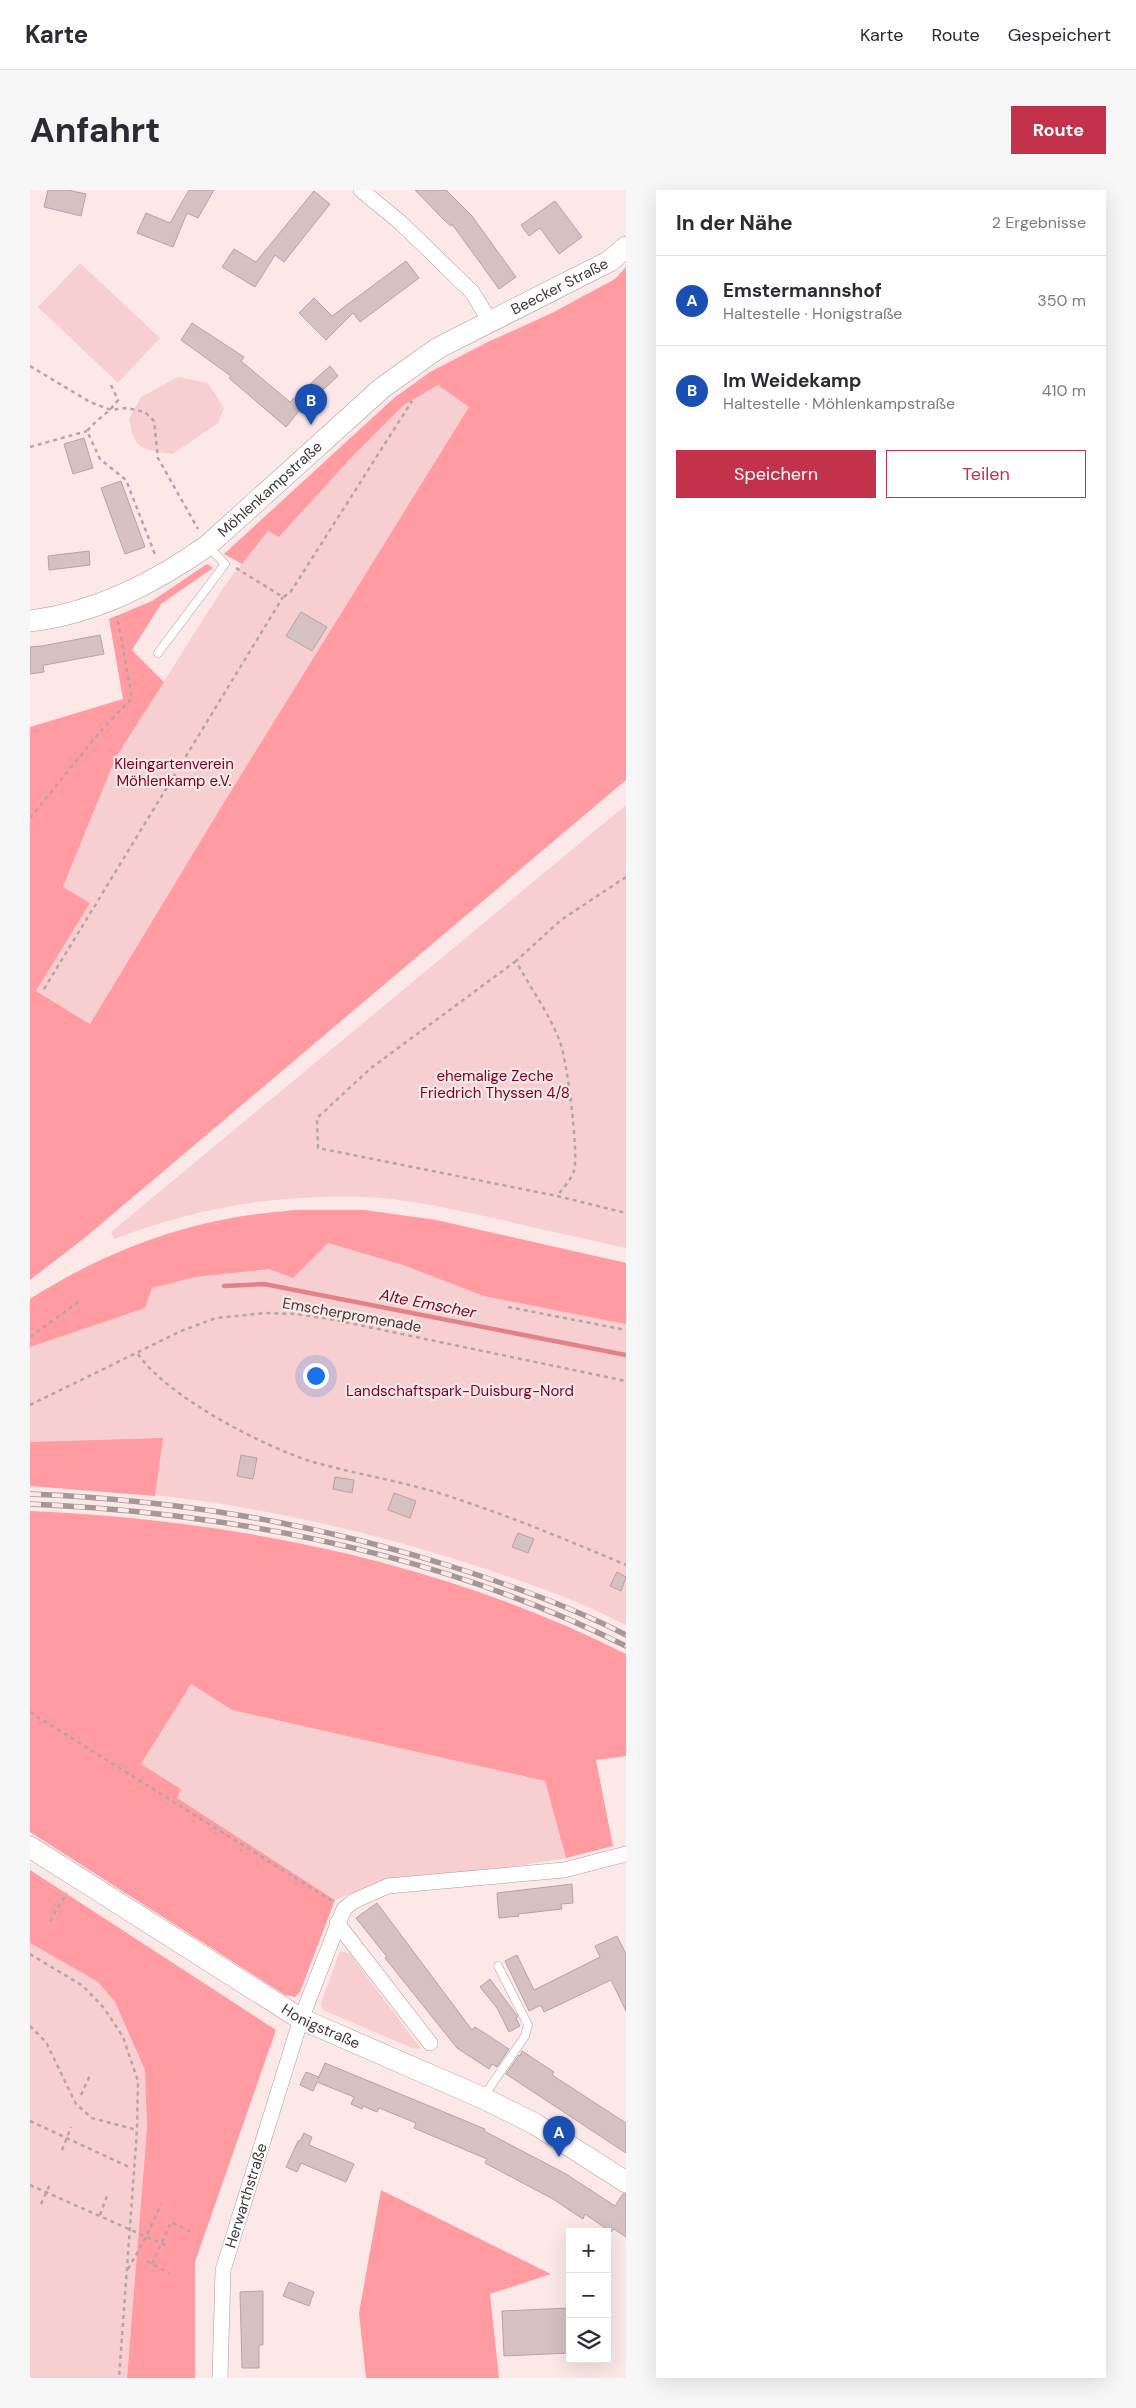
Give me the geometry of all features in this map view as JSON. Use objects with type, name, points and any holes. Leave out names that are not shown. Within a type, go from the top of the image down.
[{"type":"street","points":[[360,190],[401,223],[472,292],[490,321]]},
{"type":"street","name":"Beecker Straße","points":[[490,321],[610,261],[626,246]]},
{"type":"street","name":"Möhlenkampstraße","points":[[30,621],[52,618],[114,599],[163,575],[207,546],[382,388],[438,348],[490,321]]},
{"type":"street","name":"Honigstraße","points":[[30,1847],[302,2019],[483,2098],[535,2124],[626,2182]]},
{"type":"street","name":"Herwarthstraße","points":[[220,2378],[224,2270],[302,2019],[344,1908],[354,1901],[388,1886],[564,1870],[626,1854]]},
{"type":"street","points":[[337,1923],[430,2043]]},
{"type":"lane","points":[[158,653],[225,564],[207,546]]},
{"type":"lane","points":[[483,2098],[525,2036],[528,2025],[498,1966]]},
{"type":"path","points":[[30,366],[90,402],[111,410],[127,408],[144,412],[154,421],[158,458],[207,546]]},
{"type":"path","points":[[30,447],[87,431],[96,420],[111,410],[118,400],[111,385]]},
{"type":"path","points":[[44,989],[284,597],[290,594],[412,401]]},
{"type":"path","points":[[87,431],[100,459],[126,480],[163,575]]},
{"type":"path","points":[[225,564],[284,597]]},
{"type":"path","points":[[30,818],[99,733],[132,698],[114,599]]},
{"type":"path","points":[[626,877],[561,920],[516,961],[353,1082],[316,1118],[318,1148],[557,1196],[626,1213]]},
{"type":"path","points":[[516,961],[555,1030],[561,1043],[565,1062],[575,1154],[574,1170],[567,1184],[557,1196]]},
{"type":"path","points":[[30,1337],[81,1300]]},
{"type":"path","points":[[508,1307],[626,1330]]},
{"type":"path","name":"Emscherpromenade","points":[[30,1405],[198,1323],[216,1318],[265,1313],[296,1314],[626,1381]]},
{"type":"path","points":[[138,1353],[144,1363],[166,1384],[201,1406],[274,1446],[312,1461],[382,1477],[442,1494],[530,1524],[626,1565]]},
{"type":"path","points":[[30,1712],[333,1902]]},
{"type":"path","points":[[50,1921],[68,1891]]},
{"type":"path","points":[[30,1954],[83,1986],[104,2008],[123,2037],[138,2080],[137,2130],[119,2378]]},
{"type":"path","points":[[30,2026],[46,2042],[76,2104],[92,2118],[137,2130]]},
{"type":"path","points":[[81,2096],[91,2073]]},
{"type":"path","points":[[30,2121],[129,2167]]},
{"type":"path","points":[[62,2150],[71,2127]]},
{"type":"path","points":[[41,2204],[51,2182]]},
{"type":"path","points":[[30,2185],[167,2246]]},
{"type":"path","points":[[100,2215],[108,2192]]},
{"type":"path","points":[[126,2272],[146,2237],[161,2204]]},
{"type":"path","points":[[152,2264],[171,2222],[193,2233]]},
{"type":"path","points":[[147,2261],[170,2273]]},
{"type":"green space","points":[[80,263],[160,338],[118,383],[38,307]]},
{"type":"green space","points":[[178,377],[208,383],[224,408],[218,423],[173,454],[142,447],[134,438],[129,419],[141,397]]},
{"type":"green space","name":"Kleingartenverein Möhlenkamp e.V.","points":[[438,385],[469,407],[226,799],[90,1024],[36,991],[90,903],[63,888],[116,757],[225,585],[268,531],[279,537],[350,459],[404,405]]},
{"type":"green space","name":"ehemalige Zeche Friedrich Thyssen 4/8","points":[[626,805],[626,1248],[444,1208],[395,1199],[362,1197],[297,1198],[236,1205],[176,1219],[114,1239],[111,1232]]},
{"type":"green space","name":"Landschaftspark-Duisburg-Nord","points":[[295,1210],[364,1210],[436,1220],[626,1263],[626,1625],[586,1606],[524,1582],[409,1545],[356,1531],[248,1508],[194,1500],[139,1493],[30,1486],[30,1299],[100,1260],[149,1240],[227,1219]]},
{"type":"green space","points":[[191,1684],[232,1710],[545,1781],[566,1858],[487,1871],[389,1878],[335,1900],[176,1798],[181,1789],[141,1764]]},
{"type":"green space","points":[[30,1943],[98,1982],[115,2002],[145,2070],[147,2127],[127,2378],[30,2378]]},
{"type":"green space","points":[[340,1951],[350,1954],[421,2049],[412,2048],[323,2010],[321,2003]]},
{"type":"shaded area","points":[[626,267],[626,780],[87,1236],[30,1280],[30,727],[123,699],[109,619],[152,601],[207,564],[213,568],[161,604],[132,650],[164,682],[116,757],[63,887],[90,903],[36,991],[90,1024],[226,799],[469,407],[438,385],[404,405],[350,459],[279,537],[268,531],[242,564],[224,554],[394,398],[430,372],[488,342],[552,313],[615,279]]},
{"type":"shaded area","points":[[295,1210],[364,1210],[436,1220],[626,1263],[626,1324],[484,1296],[403,1265],[328,1243],[293,1278],[269,1269],[195,1277],[152,1288],[145,1308],[30,1347],[30,1299],[76,1272],[124,1250],[175,1232],[235,1217]]},
{"type":"shaded area","points":[[163,1438],[155,1496],[30,1486],[30,1442]]},
{"type":"shaded area","points":[[30,1511],[184,1524],[336,1551],[410,1570],[484,1594],[556,1622],[626,1654],[626,1756],[596,1760],[613,1846],[566,1858],[545,1781],[232,1710],[191,1684],[141,1764],[181,1789],[177,1798],[335,1900],[300,1992],[295,1997],[285,1995],[30,1832]]},
{"type":"shaded area","points":[[30,1870],[276,2030],[195,2262],[195,2378],[127,2378],[147,2127],[145,2070],[115,2002],[98,1982],[30,1943]]},
{"type":"shaded area","points":[[381,2190],[551,2274],[490,2294],[499,2378],[366,2378],[359,2313]]},
{"type":"building","points":[[48,190],[67,190],[86,194],[81,216],[44,207]]},
{"type":"building","points":[[189,190],[214,190],[198,218],[187,213],[173,247],[137,233],[146,213],[170,223]]},
{"type":"building","points":[[415,190],[446,190],[472,216],[516,277],[499,289],[452,224],[451,226],[444,220]]},
{"type":"building","points":[[314,191],[330,204],[284,262],[275,255],[255,287],[222,267],[234,249],[256,262]]},
{"type":"building","points":[[555,201],[582,237],[559,254],[540,228],[529,236],[521,225]]},
{"type":"building","points":[[406,261],[419,278],[360,322],[353,313],[326,340],[299,313],[314,298],[332,316]]},
{"type":"building","points":[[192,323],[244,357],[241,361],[290,402],[330,366],[338,376],[314,398],[311,396],[286,427],[229,378],[231,376],[181,340]]},
{"type":"building","points":[[84,438],[93,468],[73,474],[64,444]]},
{"type":"building","points":[[121,481],[145,547],[125,554],[101,488]]},
{"type":"building","points":[[89,551],[90,565],[49,570],[48,556]]},
{"type":"building","points":[[301,612],[327,627],[312,651],[286,636]]},
{"type":"building","points":[[100,635],[104,654],[43,665],[44,672],[30,674],[30,647]]},
{"type":"building","points":[[241,1455],[257,1458],[253,1479],[237,1476]]},
{"type":"building","points":[[335,1477],[354,1480],[352,1493],[333,1489]]},
{"type":"building","points":[[394,1493],[416,1501],[410,1518],[388,1510]]},
{"type":"building","points":[[518,1533],[534,1539],[528,1553],[512,1547]]},
{"type":"building","points":[[617,1572],[626,1577],[621,1591],[610,1586]]},
{"type":"building","points":[[572,1884],[573,1903],[561,1904],[562,1909],[499,1918],[497,1893]]},
{"type":"building","points":[[377,1903],[472,2030],[475,2027],[509,2049],[497,2067],[492,2064],[489,2069],[457,2048],[385,1958],[387,1957],[356,1918]]},
{"type":"building","points":[[617,1936],[626,1954],[626,2011],[611,1980],[544,2012],[541,2005],[529,2011],[505,1961],[517,1955],[534,1990],[600,1957],[595,1946]]},
{"type":"building","points":[[490,1979],[518,2017],[516,2018],[520,2026],[509,2032],[497,2008],[480,1987]]},
{"type":"building","points":[[522,2051],[554,2072],[552,2075],[626,2123],[626,2153],[506,2074]]},
{"type":"building","points":[[325,2063],[485,2129],[484,2131],[566,2174],[615,2206],[623,2194],[626,2194],[626,2237],[614,2229],[611,2232],[611,2228],[605,2228],[585,2214],[583,2219],[553,2199],[485,2163],[487,2159],[414,2128],[416,2123],[379,2108],[377,2112],[363,2106],[362,2109],[351,2104],[354,2097],[317,2082],[313,2091],[300,2085],[306,2072],[319,2077]]},
{"type":"building","points":[[304,2133],[312,2137],[309,2145],[354,2164],[346,2182],[301,2163],[297,2172],[286,2167],[298,2141],[300,2141]]},
{"type":"building","points":[[289,2282],[314,2292],[309,2306],[283,2296]]},
{"type":"building","points":[[263,2291],[263,2345],[259,2345],[259,2368],[242,2368],[240,2292]]},
{"type":"building","points":[[566,2308],[566,2353],[504,2356],[502,2311]]},
{"type":"waterway","name":"Alte Emscher","points":[[224,1286],[264,1284],[626,1355]]},
{"type":"railway","points":[[30,1494],[84,1497],[190,1508],[294,1525],[346,1537],[450,1566],[495,1581],[562,1605],[626,1635]]},
{"type":"railway","points":[[30,1504],[184,1517],[336,1544],[410,1563],[484,1586],[556,1614],[626,1646]]},
{"type":"place","name":"Im Weidekamp","points":[[311,425]]},
{"type":"place","name":"Emstermannshof","points":[[559,2157]]}]
